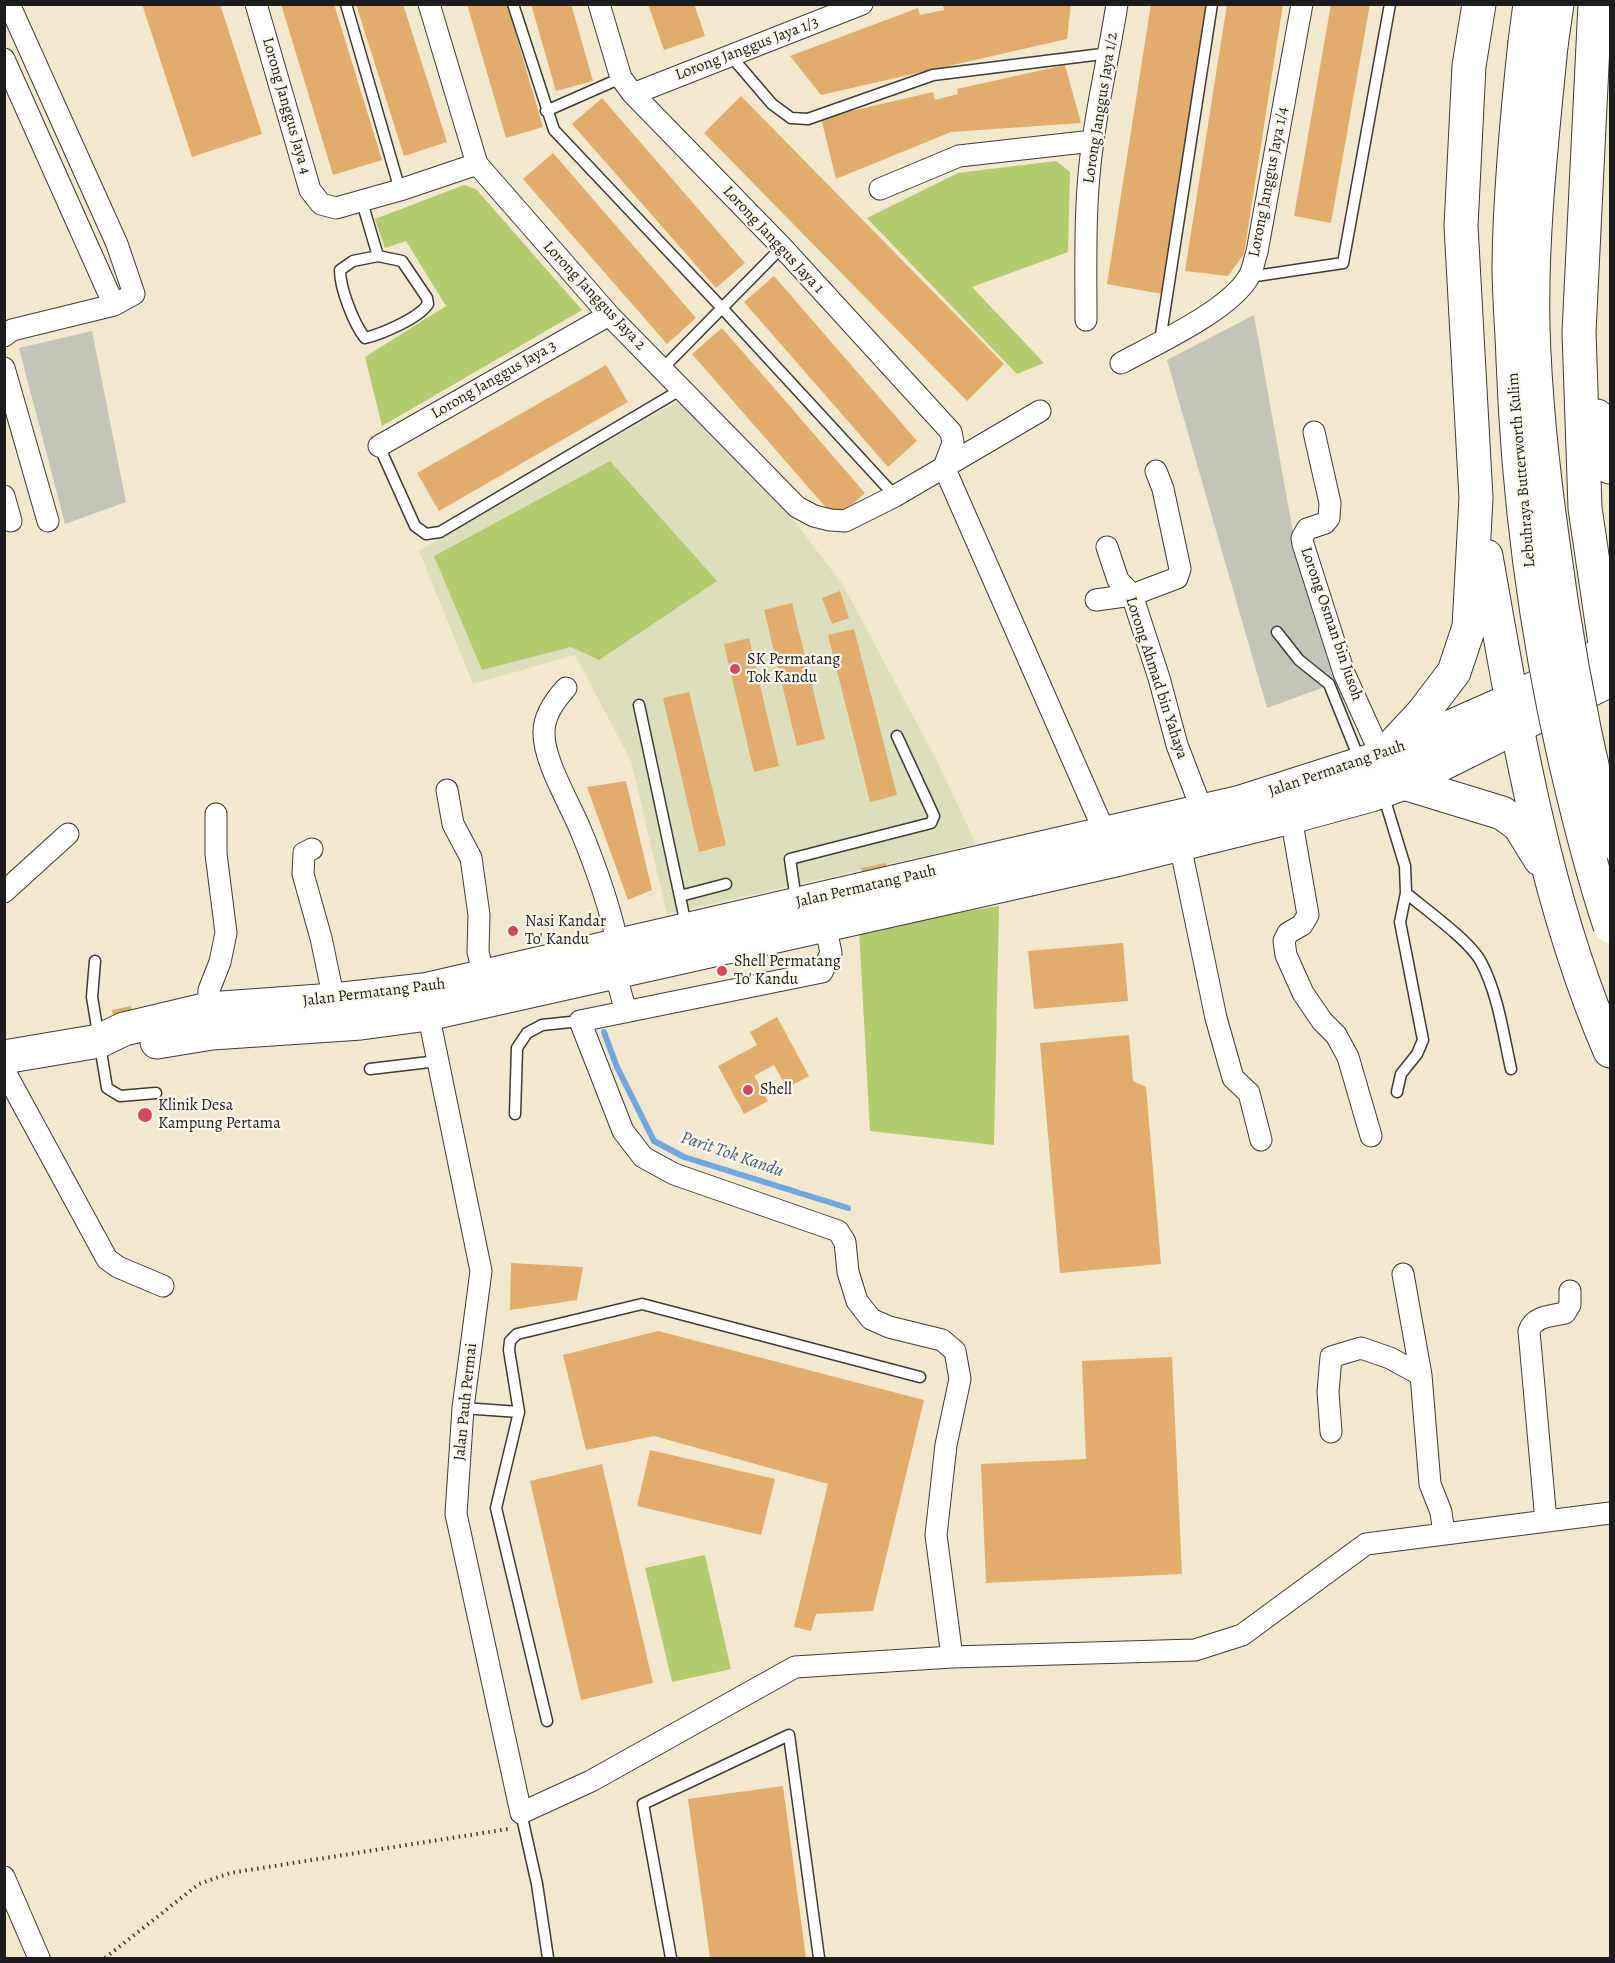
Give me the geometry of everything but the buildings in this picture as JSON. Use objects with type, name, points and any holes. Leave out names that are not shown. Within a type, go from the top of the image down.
[{"type":"main road","points":[[1372,760],[1422,714],[1454,672],[1469,627],[1476,498],[1461,226],[1469,66],[1479,4]]},
{"type":"main road","name":"Lebuhraya Butterworth Kulim","points":[[1530,4],[1538,44],[1533,326],[1543,470],[1565,634],[1579,712],[1611,842]]},
{"type":"main road","name":"Lebuhraya Butterworth Kulim","points":[[1557,4],[1538,44],[1518,110],[1509,265],[1515,429],[1529,567],[1540,639],[1594,879],[1611,926]]},
{"type":"main road","points":[[1595,4],[1579,332],[1585,508],[1609,665]]},
{"type":"main road","points":[[1579,332],[1605,455],[1611,467]]},
{"type":"main road","points":[[1476,498],[1514,714],[1552,879],[1581,972],[1611,1051]]},
{"type":"main road","name":"Jalan Permatang Pauh","points":[[1111,846],[1180,844],[1291,817],[1393,787],[1514,714],[1609,665]]},
{"type":"main road","name":"Jalan Permatang Pauh","points":[[99,1041],[126,1047],[212,1033],[361,1023],[426,1002],[814,909],[1111,846],[1202,810],[1241,801],[1514,714]]},
{"type":"main road","points":[[1393,787],[1502,813],[1519,825],[1552,879]]},
{"type":"main road","name":"Jalan Permatang Pauh","points":[[4,1057],[99,1041],[124,1029],[208,1009],[334,1000],[426,1002],[484,976],[617,958],[687,929],[814,909]]},
{"type":"street","points":[[4,336],[12,330],[114,305],[134,294],[117,244],[9,4]]},
{"type":"street","name":"Lorong Janggus Jaya 4","points":[[256,4],[310,190],[321,204],[336,208],[362,202]]},
{"type":"street","name":"Lorong Janggus Jaya 2","points":[[429,4],[477,165],[609,315],[797,507],[814,516],[845,521],[895,496]]},
{"type":"street","name":"Lorong Janggus Jaya 1","points":[[598,4],[627,86],[782,247],[951,432],[952,442],[944,467]]},
{"type":"street","name":"Lorong Janggus Jaya 1/3","points":[[627,86],[730,55],[862,4]]},
{"type":"street","name":"Lorong Janggus Jaya 1/2","points":[[1086,320],[1086,204],[1093,141],[1117,4]]},
{"type":"street","name":"Lorong Janggus Jaya 1/4","points":[[1121,363],[1219,308],[1249,277],[1257,252],[1302,4]]},
{"type":"street","points":[[4,59],[114,305]]},
{"type":"street","points":[[880,189],[959,156],[1093,141]]},
{"type":"street","points":[[362,202],[477,165]]},
{"type":"street","name":"Lorong Janggus Jaya 3","points":[[380,446],[609,315]]},
{"type":"street","points":[[4,368],[48,521]]},
{"type":"street","points":[[895,496],[1040,411]]},
{"type":"street","name":"Lorong Osman bin Jusoh","points":[[1314,432],[1330,503],[1330,513],[1325,523],[1307,529],[1304,533],[1303,544],[1372,760]]},
{"type":"street","points":[[944,467],[1111,846]]},
{"type":"street","points":[[1096,600],[1132,595],[1177,578],[1179,569],[1167,505],[1156,471]]},
{"type":"street","points":[[4,496],[8,523]]},
{"type":"street","name":"Lorong Ahmad bin Yahaya","points":[[1107,547],[1118,580],[1132,595],[1178,745],[1202,810]]},
{"type":"street","points":[[566,688],[552,704],[544,731],[546,754],[582,833],[612,917],[626,1012]]},
{"type":"street","points":[[447,790],[453,824],[471,858],[479,915],[478,952],[484,976]]},
{"type":"street","points":[[208,1009],[209,990],[220,962],[226,933],[216,854],[216,814]]},
{"type":"street","points":[[1291,817],[1308,915],[1302,925],[1288,933],[1284,941],[1286,955],[1303,993],[1322,1021],[1336,1035],[1348,1057],[1371,1136]]},
{"type":"street","points":[[4,892],[68,834]]},
{"type":"street","points":[[1180,844],[1216,1018],[1233,1078],[1249,1093],[1261,1140]]},
{"type":"street","points":[[312,849],[304,853],[303,874],[321,938],[334,1000]]},
{"type":"street","points":[[814,909],[831,953],[822,972],[580,1021],[623,1131],[643,1157],[674,1174],[838,1231],[845,1242],[848,1272],[857,1301],[872,1319],[889,1328],[942,1340],[955,1351],[960,1379],[946,1445],[936,1535],[952,1657]]},
{"type":"street","name":"Jalan Pauh Permai","points":[[426,1002],[481,1271],[463,1408],[456,1514],[521,1813]]},
{"type":"street","points":[[4,1070],[107,1259],[118,1267],[163,1286]]},
{"type":"street","points":[[1403,1274],[1422,1375],[1430,1484],[1441,1512],[1444,1534]]},
{"type":"street","points":[[1546,1521],[1529,1331],[1531,1323],[1536,1320],[1565,1313],[1570,1305],[1570,1291]]},
{"type":"street","points":[[1331,1432],[1328,1392],[1331,1357],[1361,1348],[1390,1358],[1422,1375]]},
{"type":"street","points":[[521,1813],[591,1781],[795,1667],[952,1657],[1195,1650],[1242,1635],[1366,1544],[1611,1513]]},
{"type":"street","points":[[6,1884],[39,1959]]},
{"type":"lane","points":[[346,4],[400,190]]},
{"type":"lane","points":[[513,4],[554,130],[895,496]]},
{"type":"lane","points":[[1160,342],[1212,4]]},
{"type":"lane","points":[[1249,277],[1343,263],[1390,4]]},
{"type":"lane","points":[[730,55],[772,104],[791,118],[808,119],[933,75],[1110,53]]},
{"type":"lane","points":[[546,111],[627,86]]},
{"type":"lane","points":[[362,202],[378,256]]},
{"type":"lane","points":[[662,369],[782,247]]},
{"type":"lane","points":[[378,256],[402,261],[427,298],[428,304],[423,312],[375,336],[365,338],[358,329],[340,279],[340,270],[353,261],[378,256]]},
{"type":"lane","points":[[380,446],[415,526],[426,534],[440,532],[682,389]]},
{"type":"lane","points":[[1277,632],[1299,660],[1329,684],[1372,760]]},
{"type":"lane","points":[[639,705],[687,929]]},
{"type":"lane","points":[[814,909],[790,859],[931,823],[934,816],[897,736]]},
{"type":"lane","points":[[1393,787],[1405,866],[1406,893],[1400,922],[1423,1040],[1417,1054],[1401,1074],[1397,1092]]},
{"type":"lane","points":[[680,896],[726,884]]},
{"type":"lane","points":[[1406,893],[1454,933],[1480,960],[1492,989],[1511,1068]]},
{"type":"lane","points":[[95,961],[92,997],[107,1088],[120,1096],[156,1093]]},
{"type":"lane","points":[[515,1114],[517,1048],[527,1033],[542,1025],[580,1021]]},
{"type":"lane","points":[[370,1070],[438,1061]]},
{"type":"lane","points":[[547,1721],[496,1508],[519,1412],[509,1350],[510,1341],[517,1334],[642,1304],[920,1377]]},
{"type":"lane","points":[[463,1408],[519,1412]]},
{"type":"lane","points":[[671,1959],[643,1804],[789,1735],[819,1959]]},
{"type":"lane","points":[[521,1813],[537,1884],[549,1959]]},
{"type":"path","points":[[105,1959],[199,1884],[230,1873],[508,1829],[521,1813]]},
{"type":"shaded area","points":[[1254,315],[1294,538],[1341,681],[1267,708],[1167,360]]},
{"type":"shaded area","points":[[92,331],[126,502],[65,524],[19,348]]},
{"type":"shaded area","name":"SK Permatang Tok Kandu","points":[[678,401],[795,522],[843,585],[937,761],[976,844],[667,914],[631,761],[575,655],[473,684],[419,551]]},
{"type":"green space","points":[[1056,161],[1070,172],[1068,252],[972,287],[1044,363],[1017,374],[867,218],[958,173]]},
{"type":"green space","points":[[464,185],[476,189],[582,310],[382,426],[365,357],[446,306],[406,241],[385,248],[375,219]]},
{"type":"green space","points":[[610,461],[717,581],[599,660],[571,647],[482,670],[434,556]]},
{"type":"green space","points":[[999,906],[994,1145],[870,1131],[859,929]]},
{"type":"green space","points":[[705,1555],[731,1669],[672,1682],[645,1568]]},
{"type":"waterway","name":"Parit Tok Kandu","points":[[604,1032],[617,1067],[654,1141],[684,1157],[848,1208]]},
{"type":"place","name":"SK Permatang Tok Kandu","points":[[735,669]]},
{"type":"place","name":"Nasi Kandar To' Kandu","points":[[513,931]]},
{"type":"place","name":"Shell Permatang To' Kandu","points":[[722,971]]},
{"type":"place","name":"Shell","points":[[748,1090]]},
{"type":"place","name":"Klinik Desa Kampung Pertama","points":[[145,1115]]}]
